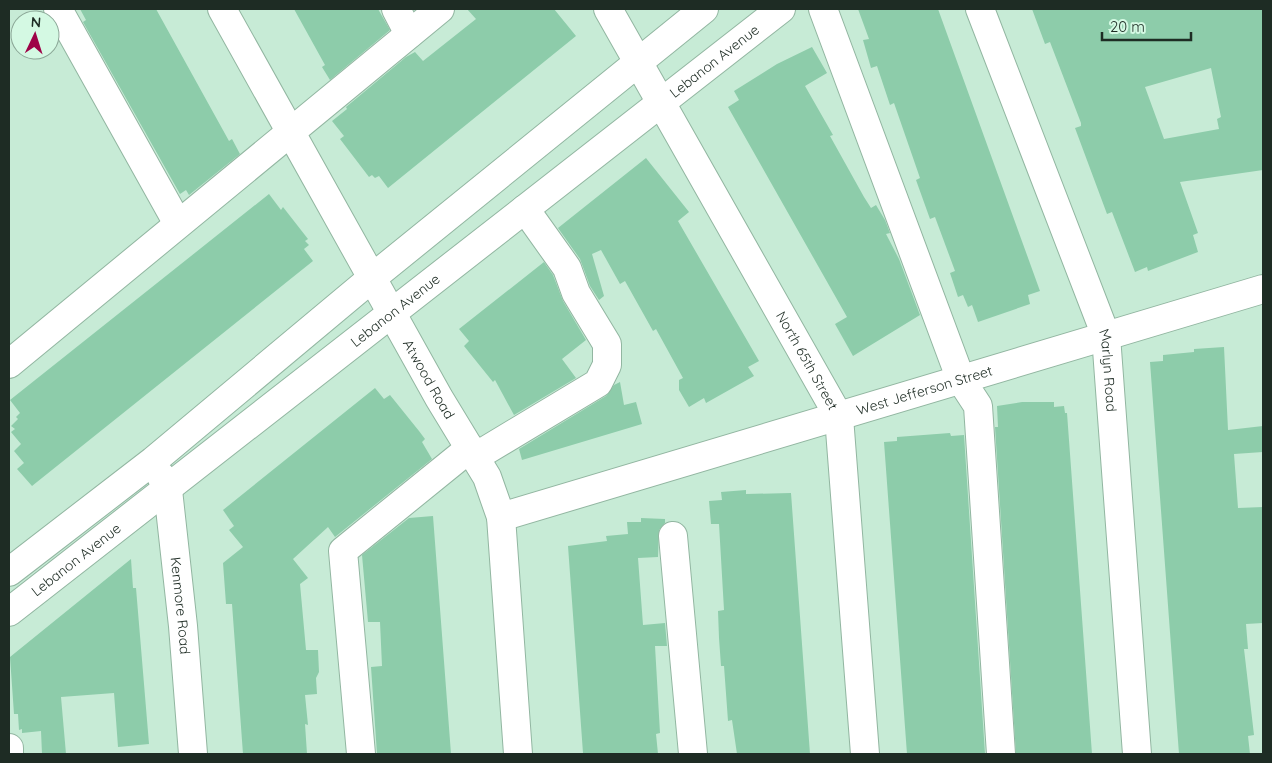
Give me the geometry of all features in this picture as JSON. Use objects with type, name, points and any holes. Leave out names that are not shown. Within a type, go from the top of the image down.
[{"type":"street","points":[[58,9],[178,224]]},
{"type":"street","name":"Atwood Road","points":[[222,9],[372,278],[487,477],[501,517],[518,754]]},
{"type":"street","points":[[396,9],[409,34]]},
{"type":"street","points":[[9,364],[290,130],[440,9]]},
{"type":"street","name":"North 65th Street","points":[[608,9],[839,417],[865,754]]},
{"type":"street","points":[[9,572],[153,461],[372,278],[637,61],[704,9]]},
{"type":"street","name":"Lebanon Avenue","points":[[9,612],[168,490],[660,102],[781,9]]},
{"type":"street","points":[[823,9],[962,380],[978,406],[1001,754]]},
{"type":"street","name":"Marlyn Road","points":[[980,9],[1106,336],[1137,754]]},
{"type":"street","points":[[361,754],[343,551],[472,452],[598,383],[607,365],[607,344],[576,293],[567,268],[525,209]]},
{"type":"street","name":"West Jefferson Street","points":[[501,517],[1263,289]]},
{"type":"street","name":"Kenmore Road","points":[[153,461],[168,490],[183,626],[193,754]]},
{"type":"street","points":[[674,536],[693,754]]},
{"type":"street","points":[[9,748],[9,754]]},
{"type":"building","points":[[80,9],[156,9],[229,141],[232,139],[240,154],[189,195],[186,190],[180,194],[83,22],[86,20]]},
{"type":"building","points":[[294,9],[378,9],[390,30],[330,80],[322,67],[325,65]]},
{"type":"building","points":[[467,9],[554,9],[576,36],[388,188],[379,176],[375,178],[372,175],[369,177],[340,139],[344,136],[332,121],[406,57],[415,52],[423,61],[476,19]]},
{"type":"building","points":[[858,9],[938,9],[1040,291],[1028,295],[1030,304],[978,322],[972,305],[968,307],[963,295],[958,297],[950,273],[955,271],[935,217],[930,219],[916,180],[920,178],[894,103],[890,105],[877,66],[871,68],[863,40],[869,39]]},
{"type":"building","points":[[1032,9],[1263,9],[1263,170],[1180,182],[1198,233],[1193,235],[1198,252],[1148,271],[1147,267],[1135,272],[1112,212],[1107,214],[1075,128],[1081,126],[1081,123],[1050,42],[1045,44]],"holes":[[[1211,68],[1221,117],[1217,119],[1219,129],[1164,139],[1145,87]]]},
{"type":"building","points":[[812,47],[827,73],[805,86],[833,135],[830,136],[864,197],[871,208],[876,205],[885,220],[890,233],[886,234],[899,259],[920,315],[853,356],[835,324],[847,317],[728,107],[739,100],[734,91],[777,64]]},
{"type":"building","points":[[646,158],[689,212],[678,221],[759,361],[748,367],[754,376],[706,403],[704,398],[689,407],[679,390],[679,380],[683,378],[656,329],[653,331],[625,281],[620,284],[601,250],[592,254],[604,296],[599,300],[590,286],[580,259],[558,228]]},
{"type":"building","points":[[269,194],[281,210],[283,207],[308,239],[305,241],[309,245],[304,249],[313,261],[32,486],[17,469],[24,463],[14,451],[21,444],[11,432],[15,429],[11,426],[18,419],[16,417],[20,413],[10,400]]},
{"type":"building","points":[[544,262],[553,275],[563,301],[586,340],[562,359],[576,378],[514,415],[495,380],[493,382],[464,346],[469,341],[459,329]]},
{"type":"building","points":[[1224,347],[1228,430],[1263,426],[1263,452],[1234,454],[1238,508],[1263,507],[1263,623],[1246,624],[1248,649],[1244,649],[1254,735],[1248,736],[1250,754],[1179,754],[1150,362],[1163,361],[1163,355],[1194,352],[1194,349]]},
{"type":"building","points":[[620,382],[624,405],[636,402],[642,424],[522,460],[519,449],[606,396],[614,385]]},
{"type":"building","points":[[375,388],[384,399],[390,395],[419,431],[425,439],[422,442],[432,459],[335,537],[328,527],[293,559],[308,578],[300,584],[306,650],[318,650],[317,694],[305,695],[308,725],[305,724],[307,754],[243,754],[232,604],[226,604],[223,563],[243,547],[229,530],[234,526],[223,510]]},
{"type":"building","points":[[1022,402],[1054,402],[1054,407],[1064,406],[1065,413],[1067,413],[1092,754],[1016,754],[995,427],[998,427],[997,406]]},
{"type":"building","points":[[950,433],[951,436],[964,435],[985,754],[907,754],[884,442],[897,441],[897,437]]},
{"type":"building","points":[[746,490],[746,494],[791,493],[810,754],[737,754],[732,720],[728,721],[724,666],[721,666],[719,638],[718,611],[724,610],[719,524],[711,524],[709,501],[722,500],[721,492]]},
{"type":"building","points":[[433,516],[451,754],[377,754],[371,667],[382,666],[380,622],[368,622],[362,555],[409,518]]},
{"type":"building","points":[[641,518],[665,519],[665,523],[659,530],[658,557],[638,558],[643,625],[665,623],[667,646],[655,646],[660,733],[656,734],[658,754],[583,753],[568,546],[607,541],[606,536],[628,534],[627,522],[641,522]]},
{"type":"building","points":[[131,559],[133,588],[136,588],[149,744],[118,747],[114,693],[61,697],[66,754],[42,754],[41,731],[22,733],[22,729],[19,730],[18,714],[14,714],[10,657]]}]
